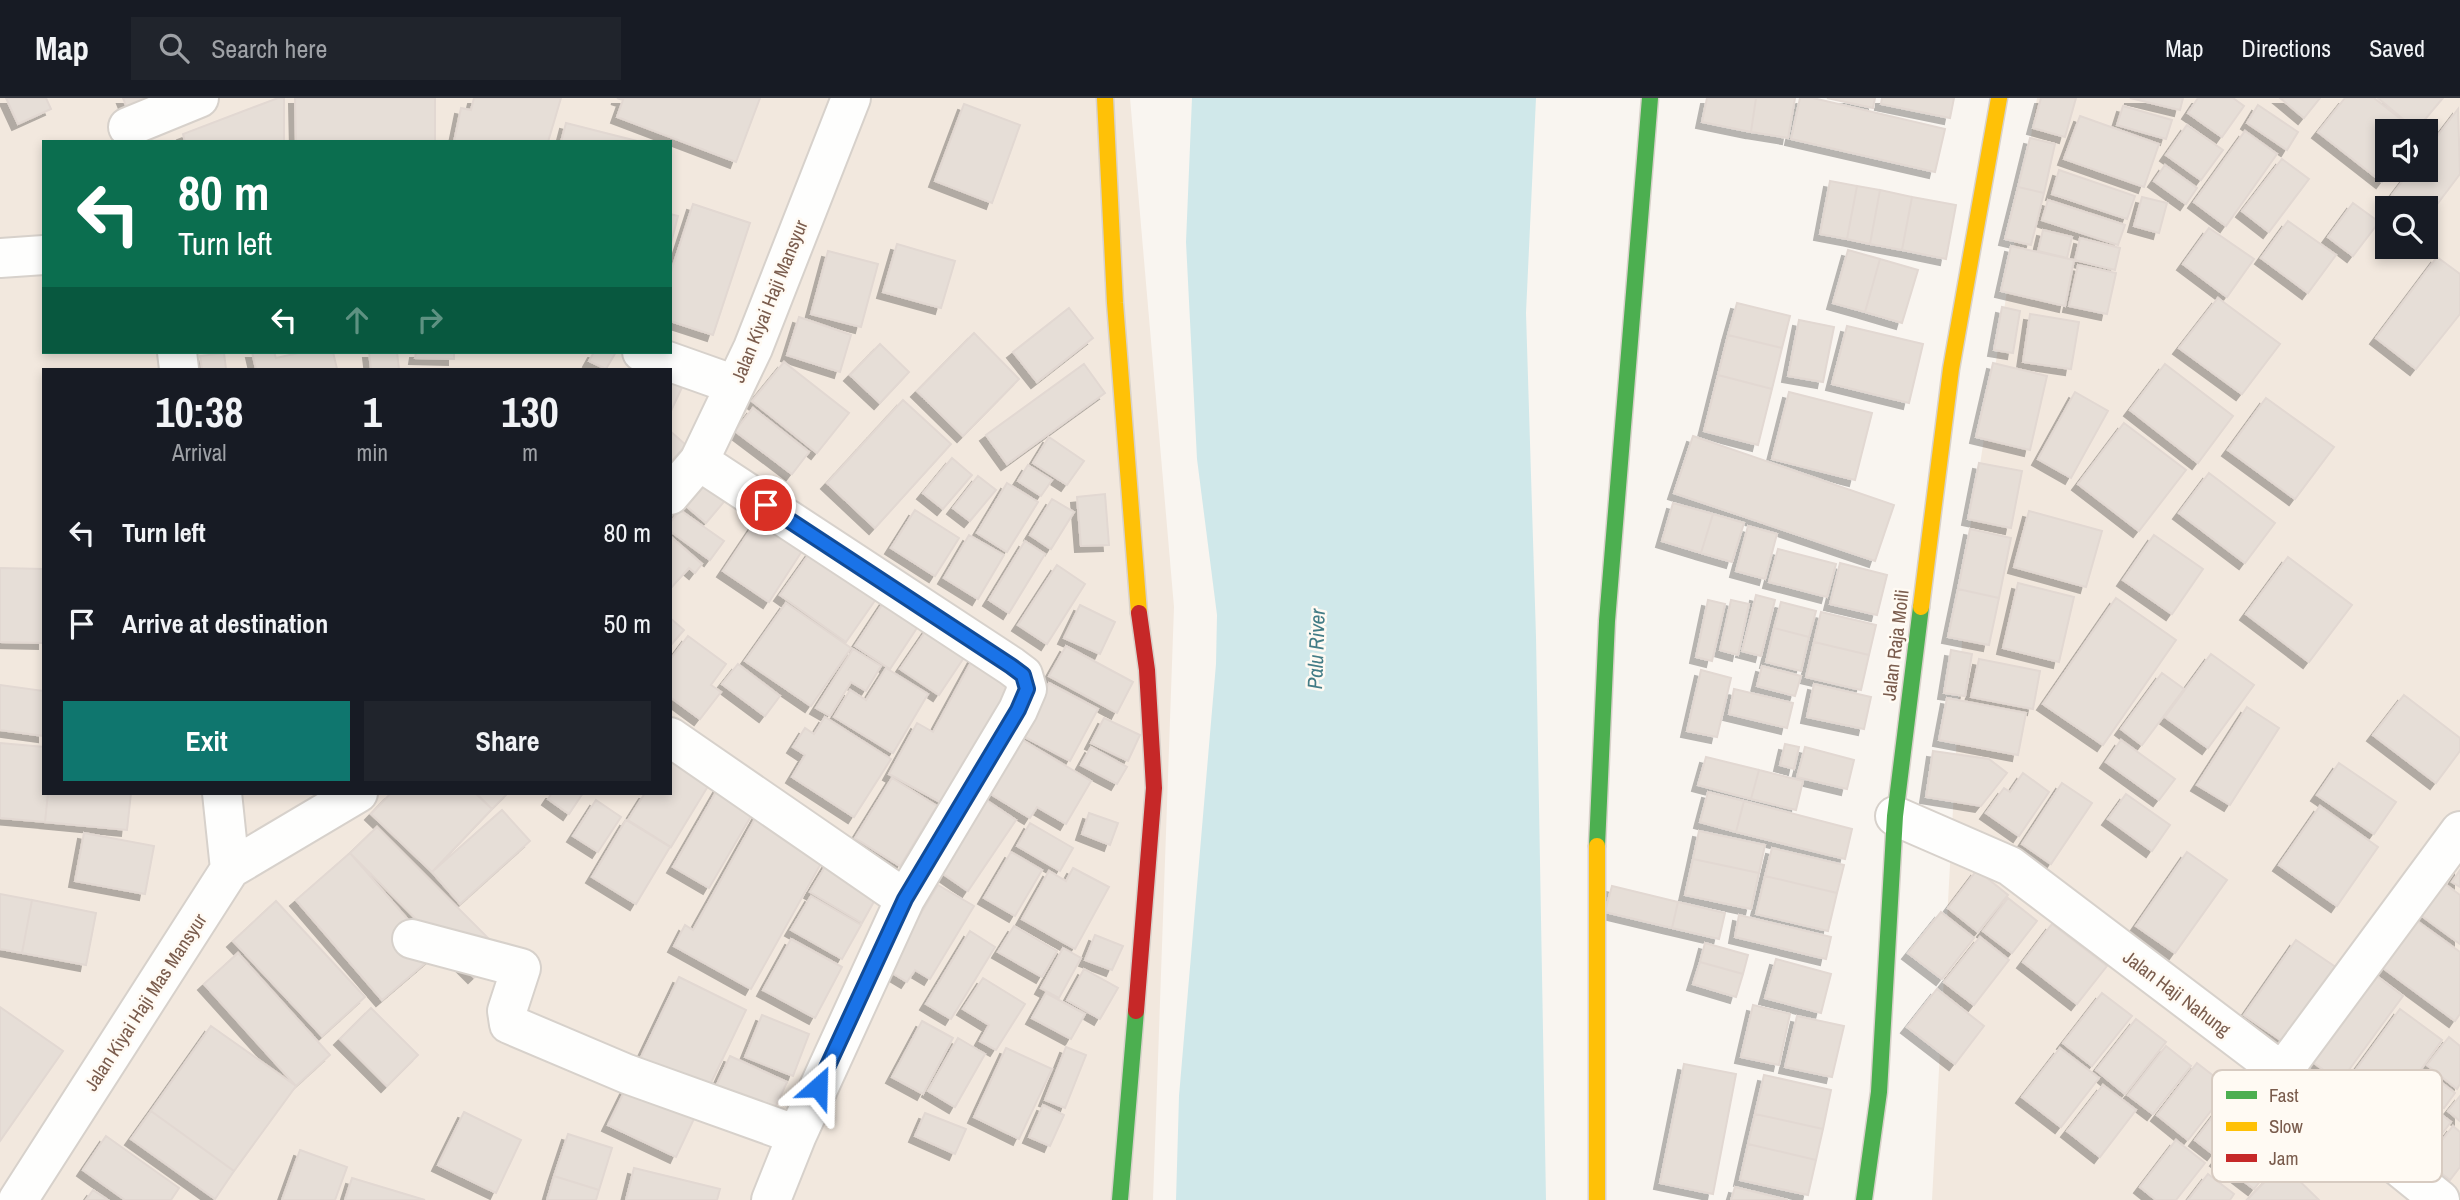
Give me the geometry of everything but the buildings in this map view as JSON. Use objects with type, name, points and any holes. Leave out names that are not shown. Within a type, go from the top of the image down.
[{"type":"street","points":[[125,122],[199,98]]},
{"type":"street","name":"Jalan Kiyai Haji Mansyur","points":[[672,493],[699,461],[735,385],[851,98]]},
{"type":"street","points":[[1105,98],[1115,303],[1135,582],[1147,670],[1154,788],[1120,1200]]},
{"type":"street","points":[[1597,1200],[1597,850],[1606,621],[1650,98]]},
{"type":"street","name":"Jalan Raja Moili","points":[[1864,1200],[1879,1093],[1895,816],[1951,369],[1999,98]]},
{"type":"street","points":[[0,258],[42,255]]},
{"type":"street","points":[[648,354],[735,385]]},
{"type":"street","points":[[699,461],[1023,675],[1027,689],[1012,724],[905,899],[797,1135],[771,1200]]},
{"type":"street","points":[[672,738],[905,899]]},
{"type":"street","points":[[222,795],[230,869],[355,795]]},
{"type":"street","name":"Jalan Haji Nahung","points":[[1895,816],[2010,866],[2279,1070]]},
{"type":"street","points":[[2283,1070],[2460,831]]},
{"type":"street","name":"Jalan Kiyai Haji Mas Mansyur","points":[[18,1200],[230,869]]},
{"type":"street","points":[[412,939],[521,968],[507,1011],[509,1024],[627,1074],[797,1135]]},
{"type":"street","name":"Jalan Haji Nahung","points":[[2418,1182],[2440,1200]]},
{"type":"shaded area","points":[[0,98],[1130,98],[1174,607],[1153,1200],[0,1200]]},
{"type":"shaded area","points":[[2037,98],[2460,98],[2460,1200],[1932,1200],[1967,548]]},
{"type":"water","name":"Palu River","points":[[1192,98],[1536,98],[1526,313],[1536,637],[1546,1200],[1176,1200],[1179,1096],[1216,664],[1217,615],[1197,459],[1186,242]]},
{"type":"traffic: fast","points":[[1597,846],[1607,621],[1650,98]]},
{"type":"traffic: fast","points":[[1864,1200],[1879,1092],[1895,816],[1921,607]]},
{"type":"traffic: fast","points":[[1120,1200],[1136,1011]]},
{"type":"traffic: slow","points":[[1105,98],[1115,303],[1139,613]]},
{"type":"traffic: slow","points":[[1921,607],[1951,369],[1999,98]]},
{"type":"traffic: slow","points":[[1597,846],[1597,1200]]},
{"type":"traffic: jam","points":[[1136,1011],[1154,788],[1147,670],[1139,613]]},
{"type":"route","points":[[766,505],[1011,666],[1023,675],[1027,689],[1012,724],[905,899],[818,1087]]}]
